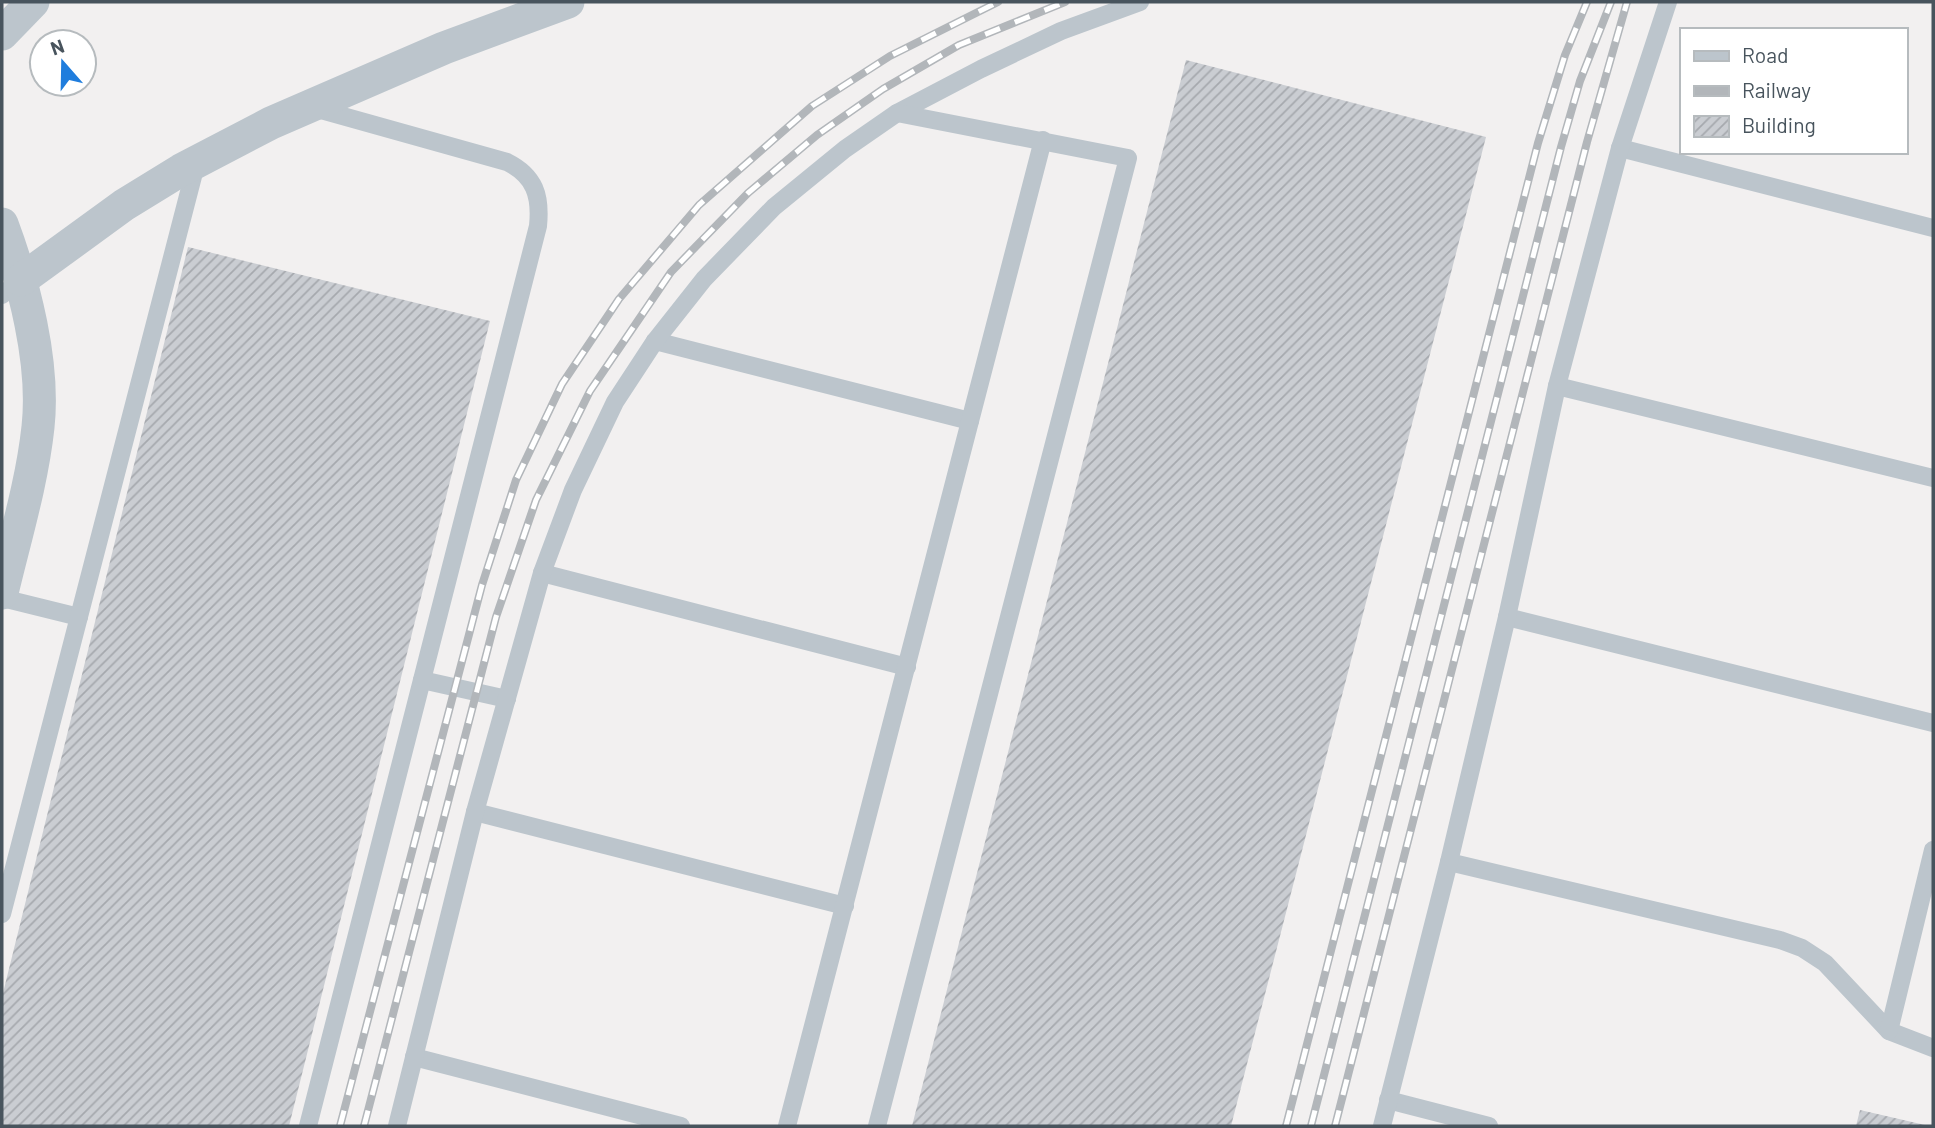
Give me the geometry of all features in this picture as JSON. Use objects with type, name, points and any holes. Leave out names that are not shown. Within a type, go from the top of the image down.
[{"type":"street","points":[[2,34],[33,2]]},
{"type":"street","points":[[11,288],[124,205],[197,161],[271,123],[444,48],[568,2]]},
{"type":"street","points":[[2,224],[11,288],[30,322],[38,373],[38,425],[23,509],[2,595]]},
{"type":"lane","points":[[397,1126],[475,812],[542,573],[573,490],[615,402],[655,341],[704,279],[774,207],[845,149],[897,113],[981,69],[1061,31],[1140,2]]},
{"type":"lane","points":[[1382,1126],[1449,862],[1507,617],[1557,386],[1620,148],[1668,2]]},
{"type":"lane","points":[[308,1126],[538,226],[540,206],[534,187],[521,169],[507,162],[309,106]]},
{"type":"lane","points":[[877,1126],[1128,158],[897,113]]},
{"type":"lane","points":[[787,1126],[1043,140]]},
{"type":"lane","points":[[1620,148],[1933,228]]},
{"type":"lane","points":[[2,914],[197,161]]},
{"type":"lane","points":[[655,341],[970,421]]},
{"type":"lane","points":[[1557,386],[1933,478]]},
{"type":"lane","points":[[542,573],[907,667]]},
{"type":"lane","points":[[2,595],[79,617]]},
{"type":"lane","points":[[1507,617],[1933,723]]},
{"type":"lane","points":[[422,680],[507,699]]},
{"type":"lane","points":[[475,812],[845,906]]},
{"type":"lane","points":[[1889,1031],[1933,850]]},
{"type":"lane","points":[[1449,862],[1780,940],[1802,948],[1825,963],[1889,1031],[1933,1048]]},
{"type":"lane","points":[[414,1057],[681,1126]]},
{"type":"lane","points":[[1388,1100],[1489,1126]]},
{"type":"building","points":[[1186,60],[1486,137],[1231,1126],[912,1126]]},
{"type":"building","points":[[188,247],[490,321],[289,1126],[2,1126],[2,997]]},
{"type":"building","points":[[1860,1110],[1925,1125],[1856,1126]]},
{"type":"railway","points":[[340,1126],[482,585],[516,480],[562,384],[619,299],[699,205],[812,106],[890,56],[998,2]]},
{"type":"railway","points":[[364,1126],[496,617],[536,500],[590,391],[671,272],[748,193],[817,135],[883,89],[959,45],[1065,2]]},
{"type":"railway","points":[[1286,1126],[1538,143],[1565,55],[1587,2]]},
{"type":"railway","points":[[1311,1126],[1561,147],[1580,81],[1611,2]]},
{"type":"railway","points":[[1335,1126],[1587,142],[1627,2]]}]
